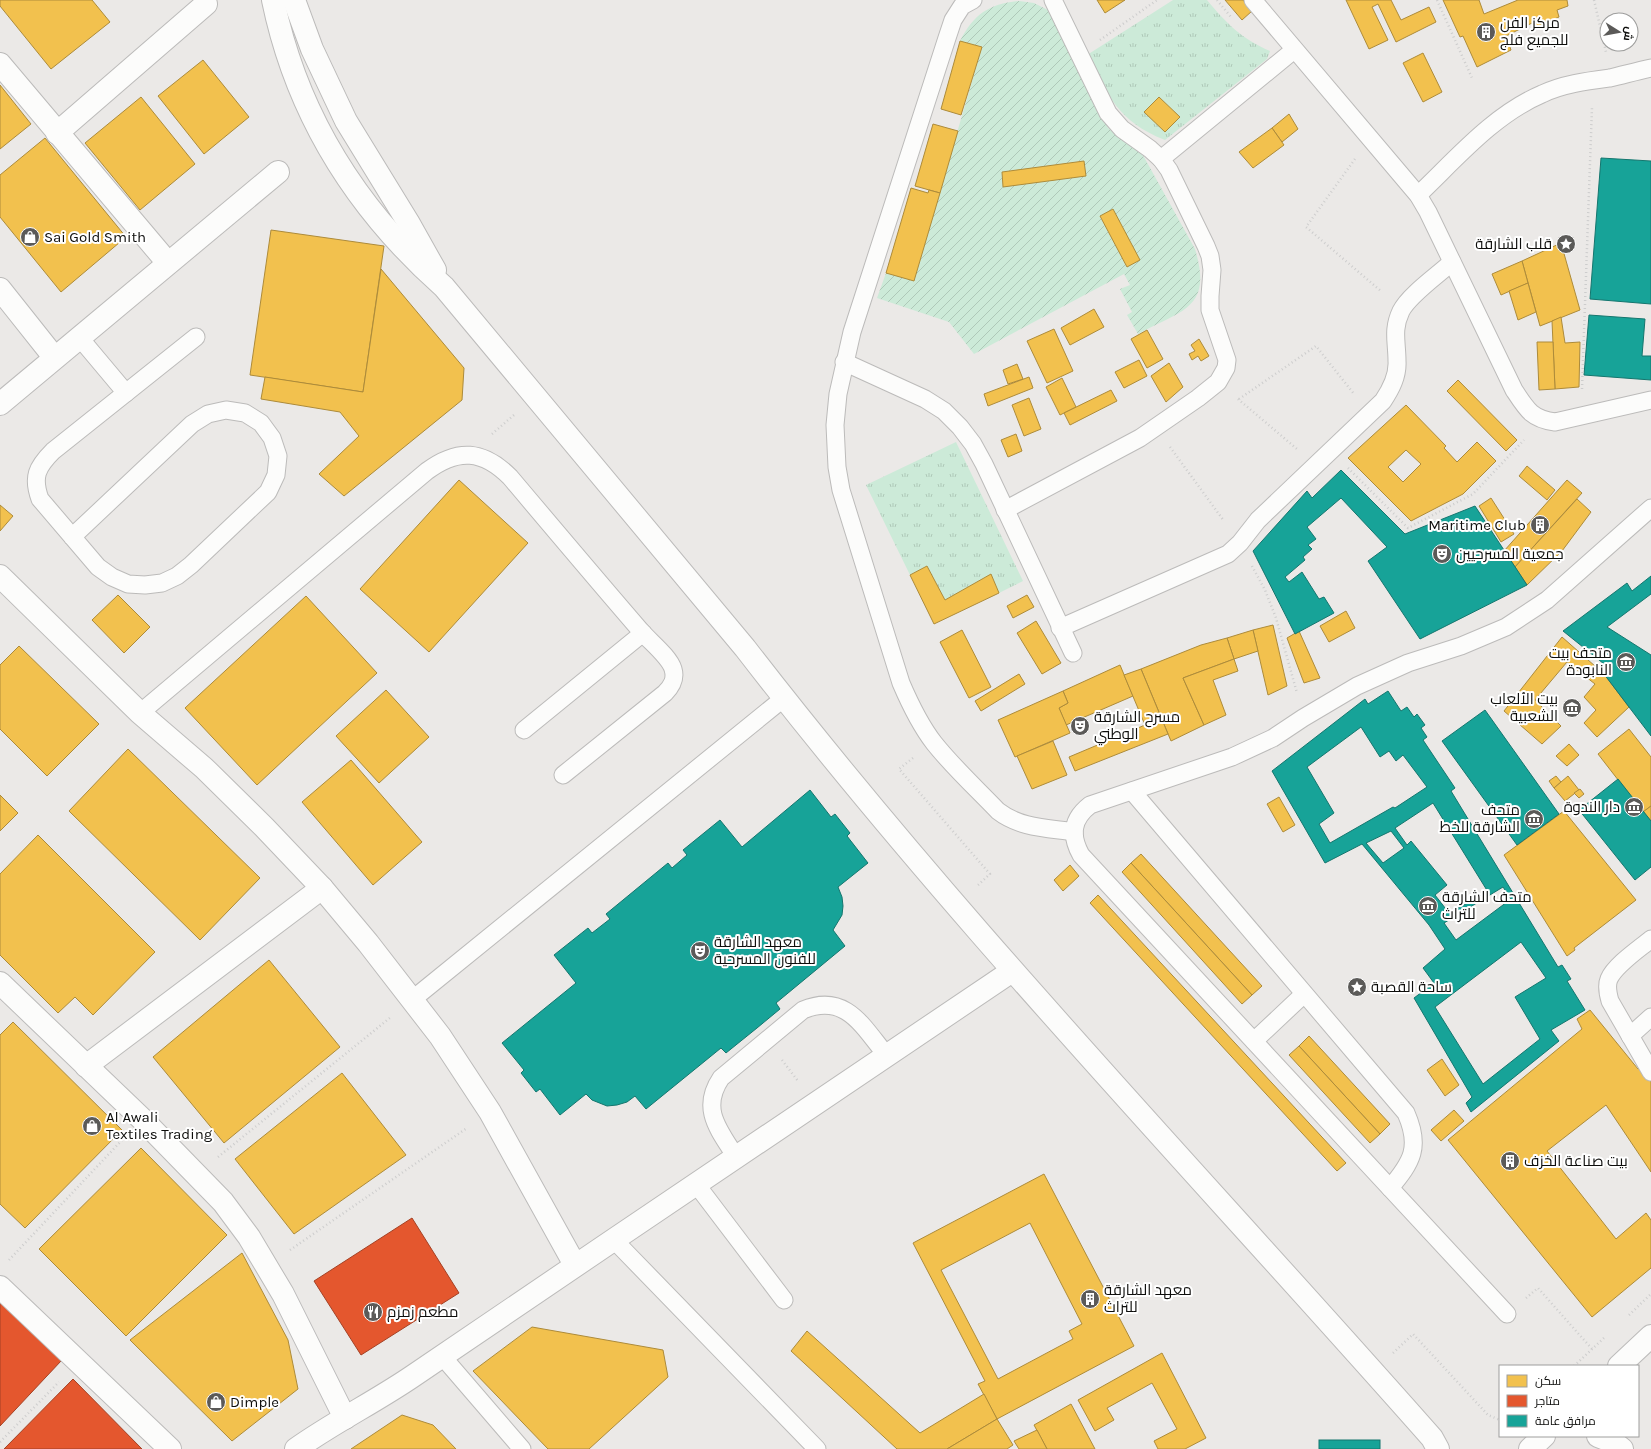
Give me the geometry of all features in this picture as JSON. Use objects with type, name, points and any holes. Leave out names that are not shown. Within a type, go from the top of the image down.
[{"type":"street","points":[[273,0],[285,46],[297,81],[311,114],[328,147],[368,208],[417,263],[444,287],[1012,971],[1373,1371],[1435,1444],[1455,1449]]},
{"type":"street","points":[[294,0],[312,49],[346,121],[408,222],[444,287]]},
{"type":"street","points":[[58,133],[206,4]]},
{"type":"street","points":[[0,64],[168,263]]},
{"type":"street","points":[[0,404],[54,357],[278,172]]},
{"type":"street","points":[[0,289],[54,357]]},
{"type":"street","points":[[0,576],[140,713],[204,768],[264,827],[322,888],[368,943],[413,999],[440,1036],[490,1112],[575,1264]]},
{"type":"street","points":[[86,1066],[322,888]]},
{"type":"street","points":[[296,1449],[408,1379],[575,1264],[1012,971]]},
{"type":"street","points":[[0,983],[142,1119],[223,1202],[249,1237],[287,1301],[345,1418]]},
{"type":"street","points":[[0,1287],[170,1449]]},
{"type":"street","points":[[1620,1365],[1651,1336]]},
{"type":"street","points":[[1530,1449],[1543,1437]]},
{"type":"street","points":[[1600,1437],[1613,1442],[1622,1449]]},
{"type":"lane","points":[[973,0],[962,6],[953,20],[852,332],[844,362],[834,425],[837,467],[847,512],[908,701],[920,723],[934,743],[998,811],[1013,821],[1022,824],[1074,832]]},
{"type":"lane","points":[[1005,510],[1140,438],[1198,398],[1218,382],[1226,368],[1227,360],[1210,310],[1212,270],[1210,256],[1169,170],[1161,159],[1115,122],[1103,103],[1053,0]]},
{"type":"lane","points":[[1253,0],[1418,195],[1428,212],[1514,390],[1531,413],[1542,420],[1555,422],[1651,400]]},
{"type":"lane","points":[[1161,159],[1294,50]]},
{"type":"lane","points":[[1418,195],[1510,111],[1542,93],[1577,83],[1651,68]]},
{"type":"lane","points":[[1060,628],[1228,554],[1240,543],[1258,520],[1383,401],[1395,378],[1397,362],[1394,334],[1402,309],[1411,298],[1452,262]]},
{"type":"lane","points":[[79,337],[126,394]]},
{"type":"lane","points":[[72,537],[192,424],[208,414],[226,410],[245,413],[261,423],[272,438],[278,456],[276,475],[268,492],[191,565],[177,576],[156,584],[145,585],[128,584],[112,577],[98,567],[72,537],[40,499],[36,487],[36,472],[44,460],[53,451],[196,337]]},
{"type":"lane","points":[[844,362],[925,399],[944,411],[960,427],[973,444],[1073,653]]},
{"type":"lane","points":[[140,713],[427,471],[440,461],[454,456],[470,455],[485,458],[499,465],[673,668],[673,682],[670,688],[563,775]]},
{"type":"lane","points":[[1507,1314],[1081,855],[1075,844],[1074,832],[1076,821],[1083,811],[1090,805],[1232,757],[1273,738],[1303,718],[1357,686],[1408,663],[1461,646],[1506,627],[1547,600],[1651,508]]},
{"type":"lane","points":[[524,730],[642,633]]},
{"type":"lane","points":[[413,999],[784,698]]},
{"type":"lane","points":[[1132,791],[1406,1113],[1412,1127],[1414,1142],[1411,1158],[1405,1170],[1390,1188]]},
{"type":"lane","points":[[1651,939],[1615,970],[1609,979],[1608,990],[1610,1001],[1651,1072]]},
{"type":"lane","points":[[1254,1042],[1304,994]]},
{"type":"lane","points":[[736,1157],[715,1122],[712,1113],[713,1095],[716,1086],[721,1078],[803,1010],[823,1004],[833,1005],[844,1009],[852,1014],[887,1056]]},
{"type":"lane","points":[[1630,1036],[1651,1018]]},
{"type":"lane","points":[[696,1184],[784,1300]]},
{"type":"lane","points":[[613,1239],[817,1449]]},
{"type":"lane","points":[[442,1356],[522,1449]]},
{"type":"path","points":[[1079,55],[1157,0]]},
{"type":"path","points":[[1437,0],[1472,78]]},
{"type":"path","points":[[1594,0],[1611,77]]},
{"type":"path","points":[[1581,417],[1593,80]]},
{"type":"path","points":[[1370,138],[1306,226],[1402,309]]},
{"type":"path","points":[[1239,399],[1316,346],[1369,414]]},
{"type":"path","points":[[1218,382],[1316,464]]},
{"type":"path","points":[[470,455],[535,396]]},
{"type":"path","points":[[1331,450],[1408,528],[1473,494],[1542,420]]},
{"type":"path","points":[[915,756],[900,770],[990,874],[957,906]]},
{"type":"path","points":[[197,1174],[413,999]]},
{"type":"path","points":[[267,1266],[490,1112]]},
{"type":"path","points":[[6,1263],[142,1119]]},
{"type":"path","points":[[1507,1314],[1538,1288],[1592,1349]]},
{"type":"path","points":[[1373,1371],[1413,1334],[1488,1414],[1499,1420]]},
{"type":"path","points":[[0,1442],[78,1362]]},
{"type":"green space","points":[[1173,0],[1207,0],[1235,30],[1251,41],[1270,51],[1267,59],[1165,140],[1149,133],[1125,116],[1109,95],[1087,55]],"holes":[[[1159,97],[1179,117],[1144,112]]]},
{"type":"green space","points":[[1019,1],[1034,3],[1048,10],[1108,128],[1138,150],[1144,157],[1195,249],[1200,269],[1200,284],[1197,295],[1190,305],[1181,312],[1138,334],[1127,315],[1132,312],[1120,289],[1130,285],[1124,274],[974,354],[949,322],[877,298],[886,273],[914,280],[982,47],[960,41],[977,17],[991,8],[1008,2]],"holes":[[[1084,161],[1003,186],[1002,172]],[[1112,210],[1127,266],[1100,217]]]},
{"type":"green space","points":[[956,442],[1023,581],[999,593],[991,574],[945,600],[927,566],[910,575],[866,485]]},
{"type":"building: سكن","points":[[0,0],[92,0],[110,22],[51,69],[0,6]]},
{"type":"building: سكن","points":[[1097,0],[1125,0],[1105,13]]},
{"type":"building: سكن","points":[[1225,0],[1243,0],[1252,11],[1242,20]]},
{"type":"building: سكن","points":[[1346,0],[1391,0],[1401,20],[1429,7],[1436,22],[1396,42],[1378,4],[1372,7],[1388,40],[1369,49]]},
{"type":"building: سكن","name":"مركز الفن للجميع فلج","points":[[1443,0],[1479,0],[1484,14],[1518,0],[1567,0],[1568,6],[1557,10],[1559,17],[1534,28],[1532,23],[1506,36],[1511,50],[1477,67],[1463,36],[1460,37]]},
{"type":"building: سكن","points":[[960,41],[982,47],[961,115],[941,109]]},
{"type":"building: سكن","points":[[1423,53],[1442,92],[1423,102],[1403,63]]},
{"type":"building: سكن","points":[[203,60],[249,117],[204,154],[158,96]]},
{"type":"building: سكن","points":[[0,85],[31,124],[0,149]]},
{"type":"building: سكن","points":[[141,97],[195,164],[140,210],[85,143]]},
{"type":"building: سكن","points":[[1159,97],[1180,117],[1165,132],[1144,112]]},
{"type":"building: سكن","points":[[1289,114],[1298,129],[1282,142],[1272,128]]},
{"type":"building: سكن","points":[[933,124],[958,131],[940,193],[915,186]]},
{"type":"building: سكن","points":[[1272,128],[1284,145],[1253,168],[1239,152]]},
{"type":"building: سكن","points":[[45,138],[126,237],[61,292],[0,217],[0,175]]},
{"type":"building: سكن","points":[[1084,161],[1086,176],[1003,187],[1002,172]]},
{"type":"building: سكن","points":[[911,188],[928,193],[929,190],[940,193],[914,281],[886,273]]},
{"type":"building: سكن","points":[[1113,209],[1140,260],[1127,267],[1100,216]]},
{"type":"building: سكن","points":[[271,230],[384,246],[363,392],[250,375]]},
{"type":"building: سكن","points":[[1561,243],[1580,310],[1540,326],[1522,261]]},
{"type":"building: سكن","points":[[1522,261],[1528,283],[1501,295],[1492,274]]},
{"type":"building: سكن","points":[[381,269],[464,368],[462,400],[344,496],[319,474],[359,436],[340,412],[261,399],[265,377],[363,392]]},
{"type":"building: سكن","points":[[1528,283],[1536,312],[1518,320],[1509,291]]},
{"type":"building: سكن","points":[[1094,309],[1104,327],[1070,345],[1061,328]]},
{"type":"building: سكن","points":[[1561,317],[1565,343],[1580,342],[1579,387],[1555,389],[1552,321]]},
{"type":"building: سكن","points":[[1054,329],[1073,371],[1047,383],[1027,341]]},
{"type":"building: سكن","points":[[1147,330],[1163,359],[1147,368],[1131,339]]},
{"type":"building: سكن","points":[[1199,339],[1209,356],[1201,361],[1198,356],[1192,360],[1189,354],[1195,351],[1191,345]]},
{"type":"building: سكن","points":[[1537,342],[1553,342],[1555,389],[1539,390]]},
{"type":"building: سكن","points":[[1139,360],[1147,376],[1124,388],[1115,372]]},
{"type":"building: سكن","points":[[1169,363],[1183,387],[1166,402],[1151,376]]},
{"type":"building: سكن","points":[[1017,364],[1023,379],[1008,384],[1003,370]]},
{"type":"building: سكن","points":[[1029,377],[1033,388],[988,406],[984,394]]},
{"type":"building: سكن","points":[[1062,378],[1076,407],[1060,415],[1046,387]]},
{"type":"building: سكن","points":[[1458,380],[1517,440],[1506,451],[1447,391]]},
{"type":"building: سكن","points":[[1111,390],[1117,401],[1070,425],[1064,413]]},
{"type":"building: سكن","points":[[1029,398],[1041,429],[1024,436],[1012,405]]},
{"type":"building: سكن","points":[[1406,405],[1446,446],[1444,448],[1457,462],[1477,442],[1496,461],[1463,494],[1411,521],[1348,458]],"holes":[[[1406,450],[1421,464],[1403,482],[1388,467]]]},
{"type":"building: سكن","points":[[1016,434],[1022,451],[1008,457],[1001,440]]},
{"type":"building: سكن","points":[[1527,466],[1555,490],[1547,500],[1519,476]]},
{"type":"building: سكن","points":[[459,480],[528,543],[429,652],[360,589]]},
{"type":"building: سكن","name":"Maritime Club","points":[[1567,480],[1582,493],[1515,567],[1504,551]]},
{"type":"building: سكن","points":[[1491,498],[1514,534],[1501,542],[1479,506]]},
{"type":"building: سكن","points":[[1577,499],[1591,512],[1562,551],[1527,585],[1515,567]]},
{"type":"building: سكن","points":[[0,505],[13,516],[0,531]]},
{"type":"building: سكن","points":[[927,566],[945,600],[991,574],[999,593],[934,624],[910,575]]},
{"type":"building: سكن","points":[[118,595],[150,627],[124,653],[92,620]]},
{"type":"building: سكن","points":[[1027,595],[1034,607],[1013,618],[1007,606]]},
{"type":"building: سكن","points":[[306,596],[377,673],[257,785],[185,708]]},
{"type":"building: سكن","points":[[1346,611],[1355,628],[1329,642],[1320,626]]},
{"type":"building: سكن","points":[[1036,621],[1061,663],[1042,674],[1017,633]]},
{"type":"building: سكن","points":[[1273,625],[1287,686],[1268,695],[1253,630]]},
{"type":"building: سكن","points":[[962,630],[991,687],[969,698],[940,642]]},
{"type":"building: سكن","points":[[1253,630],[1258,651],[1234,659],[1227,638]]},
{"type":"building: سكن","points":[[1299,631],[1320,678],[1304,683],[1287,638]]},
{"type":"building: سكن","points":[[1562,637],[1604,674],[1629,707],[1597,737],[1584,723],[1596,710],[1584,697],[1595,684],[1567,662],[1535,700],[1561,726],[1542,744],[1504,711]]},
{"type":"building: سكن","points":[[1227,638],[1234,659],[1183,678],[1204,725],[1171,741],[1141,669],[1201,645]]},
{"type":"building: سكن","points":[[19,646],[99,724],[47,776],[0,729],[0,665]]},
{"type":"building: سكن","points":[[1234,659],[1238,671],[1213,680],[1226,715],[1204,725],[1183,678]]},
{"type":"building: سكن","points":[[1120,665],[1133,696],[1066,725],[1059,708],[1068,703],[1063,691]]},
{"type":"building: سكن","points":[[1141,669],[1168,734],[1075,771],[1069,757],[1145,725],[1124,675]]},
{"type":"building: سكن","points":[[1019,674],[1025,684],[981,711],[975,701]]},
{"type":"building: سكن","points":[[386,690],[429,737],[379,783],[336,736]]},
{"type":"building: سكن","points":[[1063,691],[1068,703],[1059,708],[1070,733],[1015,757],[998,720]]},
{"type":"building: سكن","points":[[1629,729],[1651,757],[1651,806],[1643,812],[1598,754]]},
{"type":"building: سكن","points":[[1053,741],[1067,775],[1032,789],[1017,756]]},
{"type":"building: سكن","points":[[1569,744],[1579,755],[1567,766],[1556,756]]},
{"type":"building: سكن","points":[[128,749],[260,878],[200,940],[69,811]]},
{"type":"building: سكن","points":[[351,760],[422,842],[373,885],[302,802]]},
{"type":"building: سكن","points":[[1556,776],[1561,782],[1554,788],[1549,781]]},
{"type":"building: سكن","points":[[1568,776],[1579,790],[1565,801],[1554,788]]},
{"type":"building: سكن","points":[[1580,789],[1584,794],[1579,798],[1574,793]]},
{"type":"building: سكن","points":[[0,795],[18,813],[0,831]]},
{"type":"building: سكن","points":[[1279,797],[1295,825],[1283,832],[1267,804]]},
{"type":"building: سكن","points":[[1651,806],[1651,821],[1643,812]]},
{"type":"building: سكن","points":[[1564,811],[1636,900],[1574,948],[1575,950],[1567,956],[1504,855]]},
{"type":"building: سكن","points":[[38,835],[155,952],[93,1015],[75,997],[58,1013],[0,955],[0,874]]},
{"type":"building: سكن","points":[[1141,854],[1262,986],[1252,995],[1131,863]]},
{"type":"building: سكن","points":[[1131,863],[1252,995],[1242,1004],[1122,872]]},
{"type":"building: سكن","points":[[1070,865],[1079,876],[1063,891],[1054,880]]},
{"type":"building: سكن","points":[[1098,895],[1346,1163],[1337,1171],[1090,903]]},
{"type":"building: سكن","points":[[269,960],[340,1047],[224,1143],[153,1057]]},
{"type":"building: سكن","name":"بيت صناعة الخزف","points":[[1590,1010],[1638,1069],[1641,1067],[1651,1082],[1651,1172],[1606,1105],[1547,1151],[1616,1239],[1646,1213],[1651,1220],[1651,1268],[1592,1317],[1448,1140],[1582,1029],[1577,1019]]},
{"type":"building: سكن","points":[[13,1022],[122,1130],[25,1228],[0,1204],[0,1035]]},
{"type":"building: سكن","points":[[1309,1036],[1390,1124],[1380,1134],[1299,1046]]},
{"type":"building: سكن","points":[[1299,1046],[1380,1134],[1370,1143],[1289,1055]]},
{"type":"building: سكن","points":[[1442,1059],[1459,1085],[1445,1096],[1427,1070]]},
{"type":"building: سكن","points":[[342,1073],[406,1155],[294,1234],[235,1159]]},
{"type":"building: سكن","points":[[1454,1110],[1464,1121],[1441,1141],[1431,1130]]},
{"type":"building: سكن","points":[[141,1148],[227,1235],[126,1336],[39,1249]]},
{"type":"building: سكن","name":"معهد الشارقة للتراث","points":[[1044,1174],[1134,1346],[997,1419],[978,1384],[985,1381],[913,1243]],"holes":[[[1030,1223],[1082,1324],[1069,1331],[1073,1339],[998,1379],[941,1270]]]},
{"type":"building: سكن","points":[[242,1253],[288,1340],[298,1389],[232,1441],[130,1340]]},
{"type":"building: سكن","points":[[532,1327],[663,1350],[668,1377],[589,1449],[548,1449],[473,1371]]},
{"type":"building: سكن","points":[[807,1331],[920,1433],[984,1394],[997,1419],[947,1449],[897,1449],[791,1351]]},
{"type":"building: سكن","points":[[1162,1353],[1206,1438],[1185,1449],[1158,1449],[1154,1441],[1177,1429],[1152,1383],[1107,1408],[1114,1420],[1095,1431],[1078,1400]]},
{"type":"building: سكن","points":[[1071,1404],[1095,1449],[1047,1449],[1034,1425]]},
{"type":"building: سكن","points":[[402,1415],[433,1425],[456,1449],[351,1449]]},
{"type":"building: سكن","points":[[997,1419],[1013,1445],[1007,1449],[947,1449]]},
{"type":"building: سكن","points":[[1037,1430],[1047,1449],[1019,1449],[1014,1441]]},
{"type":"building: متاجر","points":[[412,1218],[459,1293],[361,1355],[314,1281]]},
{"type":"building: متاجر","points":[[0,1302],[61,1361],[0,1426]]},
{"type":"building: متاجر","points":[[73,1379],[142,1449],[4,1449]]},
{"type":"building: مرافق عامة","points":[[1601,158],[1651,161],[1651,304],[1590,299]]},
{"type":"building: مرافق عامة","points":[[1589,315],[1645,319],[1642,356],[1651,356],[1651,380],[1584,375]]},
{"type":"building: مرافق عامة","name":"جمعية المسرحيين","points":[[1341,470],[1405,534],[1475,506],[1527,585],[1420,639],[1368,561],[1387,547],[1341,498],[1307,527],[1316,539],[1308,545],[1312,549],[1303,557],[1305,560],[1285,577],[1289,582],[1302,572],[1319,599],[1324,597],[1334,613],[1295,634],[1253,551],[1307,491],[1312,498]]},
{"type":"building: مرافق عامة","name":"متحف بيت النابودة","points":[[1651,576],[1651,594],[1607,627],[1651,655],[1651,736],[1604,674],[1609,668],[1563,631],[1627,583],[1632,591]]},
{"type":"building: مرافق عامة","name":"متحف الشارقة للتراث","points":[[1388,691],[1401,711],[1407,707],[1414,717],[1417,714],[1425,725],[1421,728],[1427,737],[1423,740],[1455,788],[1451,791],[1558,967],[1562,965],[1571,979],[1567,981],[1585,1010],[1551,1030],[1559,1041],[1471,1112],[1466,1103],[1472,1097],[1414,998],[1434,983],[1423,968],[1445,949],[1429,925],[1362,844],[1325,863],[1272,771],[1365,699],[1368,704]],"holes":[[[1361,727],[1380,757],[1389,751],[1396,761],[1403,755],[1427,787],[1395,808],[1393,807],[1330,843],[1319,824],[1334,813],[1307,767]],[[1433,803],[1488,892],[1449,913],[1435,895],[1447,885],[1411,841],[1407,845],[1395,828]],[[1391,831],[1404,848],[1383,863],[1366,843]],[[1503,887],[1511,899],[1456,940],[1444,923]],[[1521,942],[1546,978],[1515,997],[1540,1039],[1483,1084],[1435,1007]]]},
{"type":"building: مرافق عامة","points":[[1485,710],[1559,814],[1517,845],[1442,741]]},
{"type":"building: مرافق عامة","points":[[1618,779],[1651,821],[1651,867],[1635,880],[1579,810]]},
{"type":"building: مرافق عامة","name":"معهد الشارقة للفنون المسرحية","points":[[810,790],[831,817],[835,814],[850,833],[847,836],[868,863],[838,887],[842,897],[842,915],[833,930],[845,946],[776,1003],[780,1009],[757,1028],[726,1053],[721,1048],[646,1109],[635,1096],[627,1102],[607,1106],[592,1100],[586,1094],[560,1115],[540,1089],[536,1092],[521,1073],[524,1070],[502,1043],[576,983],[554,955],[588,928],[592,933],[610,919],[606,914],[668,863],[672,868],[687,855],[683,850],[720,820],[742,847]]},
{"type":"building: مرافق عامة","points":[[1319,1440],[1380,1440],[1380,1449],[1319,1449]]},
{"type":"place","name":"مركز الفن للجميع فلج","points":[[1486,32]]},
{"type":"place","name":"Sai Gold Smith","points":[[30,237]]},
{"type":"place","name":"قلب الشارقة","points":[[1566,244]]},
{"type":"place","name":"Maritime Club","points":[[1540,525]]},
{"type":"place","name":"جمعية المسرحيين","points":[[1442,554]]},
{"type":"place","name":"متحف بيت النابودة","points":[[1626,662]]},
{"type":"place","name":"بيت الألعاب الشعبية","points":[[1572,708]]},
{"type":"place","name":"مسرح الشارقة الوطني","points":[[1080,726]]},
{"type":"place","name":"دار الندوة","points":[[1634,807]]},
{"type":"place","name":"متحف الشارقة للخط","points":[[1534,819]]},
{"type":"place","name":"متحف الشارقة للتراث","points":[[1428,906]]},
{"type":"place","name":"معهد الشارقة للفنون المسرحية","points":[[700,951]]},
{"type":"place","name":"ساحة القصبة","points":[[1357,987]]},
{"type":"place","name":"Al Awali Textiles Trading","points":[[92,1126]]},
{"type":"place","name":"بيت صناعة الخزف","points":[[1510,1161]]},
{"type":"place","name":"معهد الشارقة للتراث","points":[[1090,1299]]},
{"type":"place","name":"مطعم زمزم","points":[[373,1312]]},
{"type":"place","name":"Dimple","points":[[216,1402]]}]
